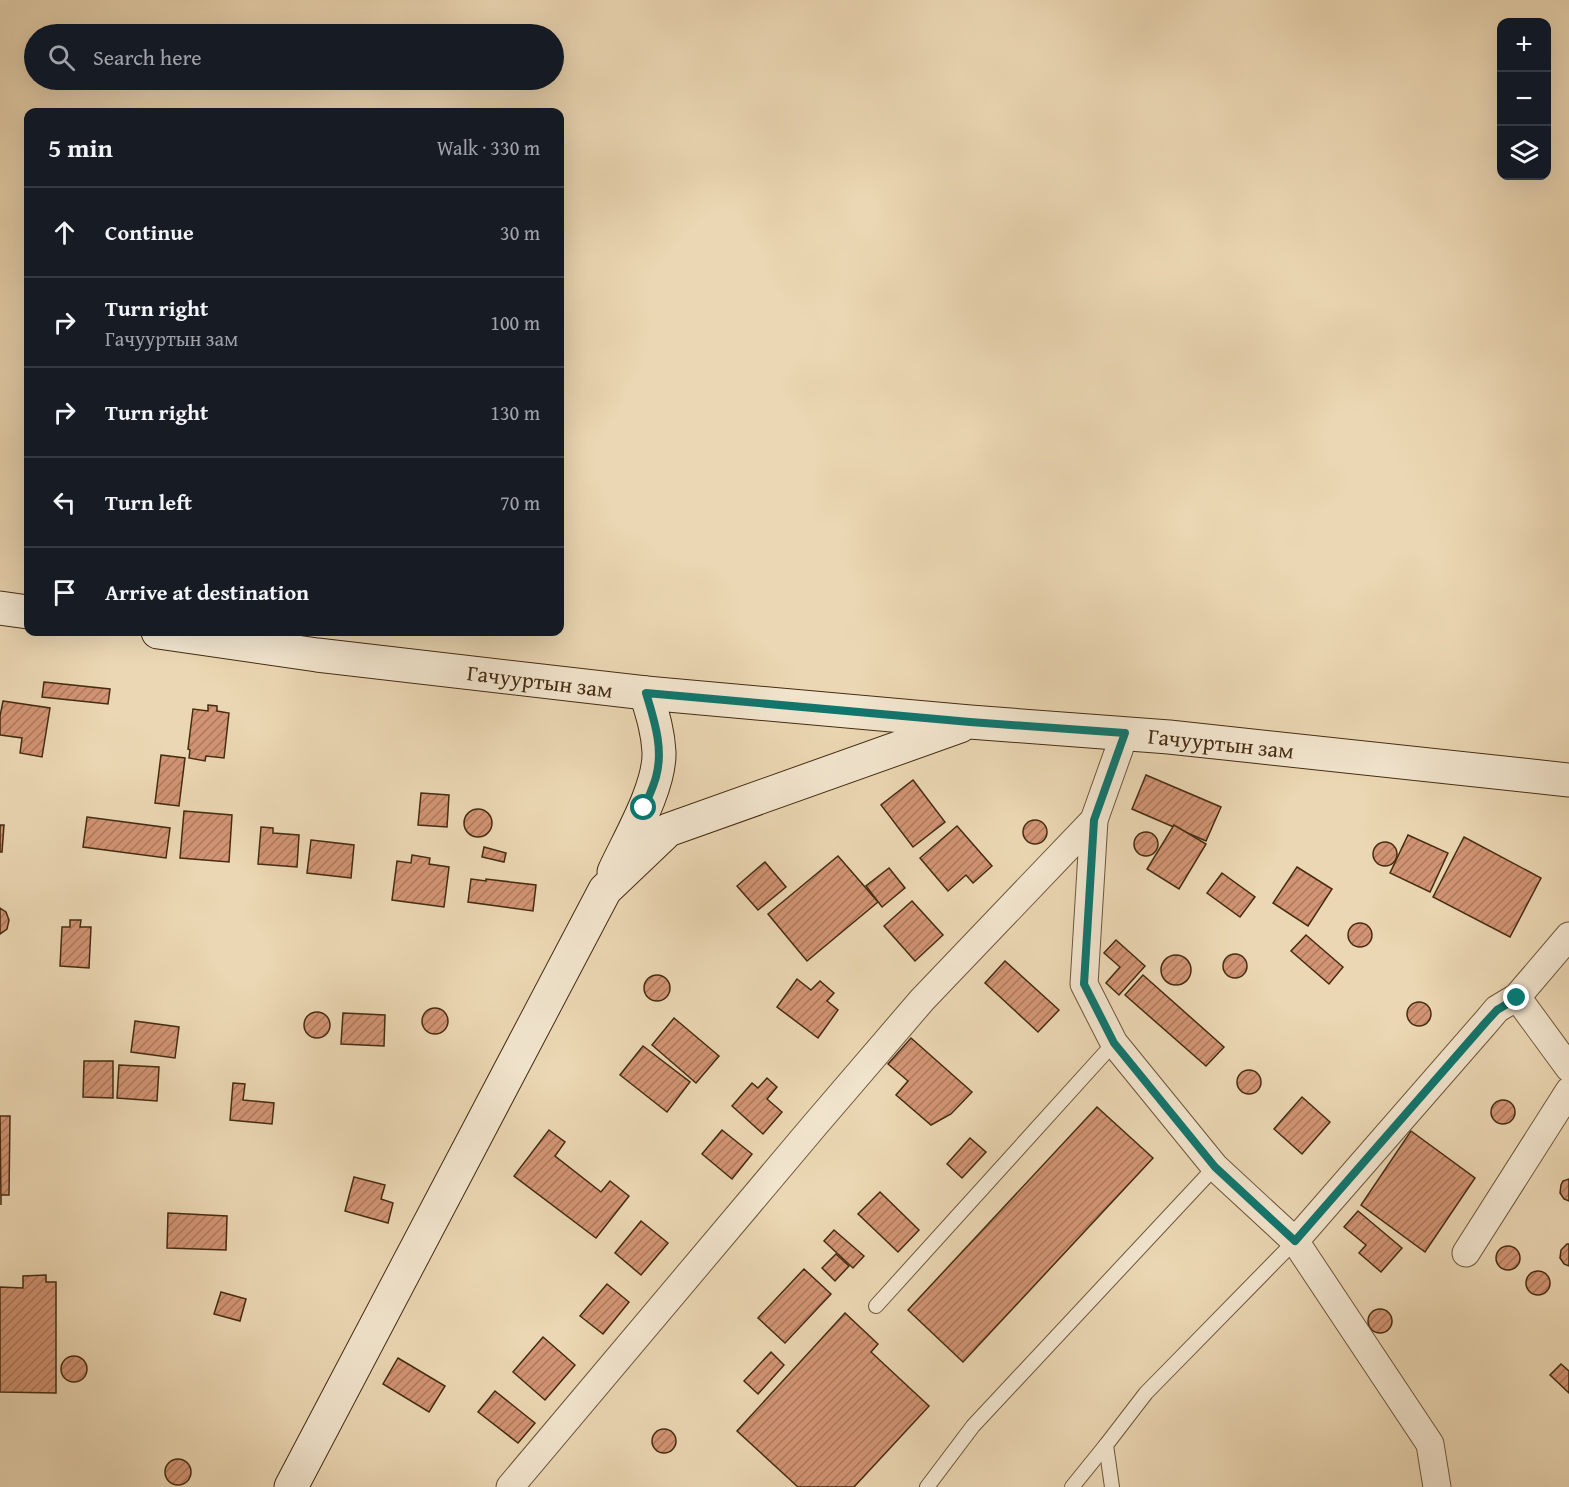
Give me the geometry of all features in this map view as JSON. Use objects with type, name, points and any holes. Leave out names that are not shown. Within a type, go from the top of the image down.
[{"type":"main road","points":[[0,608],[24,611]]},
{"type":"main road","name":"Гачууртын зам","points":[[186,636],[317,655],[646,693],[970,722],[1125,733],[1569,780]]},
{"type":"main road","points":[[291,1487],[605,890],[644,808],[656,775],[659,754],[657,729],[646,693]]},
{"type":"main road","points":[[605,890],[668,830],[970,722]]},
{"type":"street","points":[[1125,733],[1094,820],[1084,984],[1114,1043],[1215,1167],[1295,1241],[1430,1444],[1437,1487]]},
{"type":"street","points":[[510,1487],[813,1126],[922,1000],[1094,820]]},
{"type":"street","points":[[1295,1241],[1497,1010],[1517,998],[1569,936]]},
{"type":"street","points":[[1517,998],[1569,1068]]},
{"type":"street","points":[[1466,1252],[1569,1091]]},
{"type":"lane","points":[[876,1306],[1114,1043]]},
{"type":"lane","points":[[927,1487],[973,1426],[1215,1167]]},
{"type":"lane","points":[[1072,1487],[1146,1393],[1295,1241]]},
{"type":"lane","points":[[1106,1445],[1112,1487]]},
{"type":"building","points":[[44,682],[110,689],[108,704],[42,697]]},
{"type":"building","points":[[3,701],[50,708],[42,757],[20,753],[22,738],[0,735]]},
{"type":"building","points":[[208,705],[217,706],[217,711],[229,713],[224,758],[206,756],[205,761],[189,758],[193,709],[208,711]]},
{"type":"building","points":[[161,755],[185,758],[179,806],[155,803]]},
{"type":"building","points":[[1146,775],[1221,807],[1206,841],[1132,809]]},
{"type":"building","points":[[913,780],[945,822],[913,847],[881,805]]},
{"type":"building","points":[[421,793],[449,795],[447,827],[418,825]]},
{"type":"building","points":[[478,809],[488,813],[492,823],[488,833],[478,837],[468,833],[464,823],[468,813]]},
{"type":"building","points":[[184,811],[232,815],[229,862],[180,858]]},
{"type":"building","points":[[87,817],[170,828],[166,858],[83,847]]},
{"type":"building","points":[[1035,820],[1043,824],[1047,832],[1043,840],[1035,844],[1027,840],[1023,832],[1027,824]]},
{"type":"building","points":[[0,825],[4,825],[2,852],[0,852]]},
{"type":"building","points":[[1174,825],[1206,844],[1179,889],[1147,869]]},
{"type":"building","points":[[957,826],[992,866],[973,883],[966,875],[948,891],[920,858]]},
{"type":"building","points":[[261,827],[273,828],[273,833],[299,835],[297,867],[258,864]]},
{"type":"building","points":[[1146,832],[1154,836],[1158,844],[1154,852],[1146,856],[1138,852],[1134,844],[1138,836]]},
{"type":"building","points":[[1408,835],[1448,853],[1430,892],[1390,873]]},
{"type":"building","points":[[1464,837],[1541,878],[1510,937],[1433,897]]},
{"type":"building","points":[[311,840],[354,845],[351,878],[307,873]]},
{"type":"building","points":[[1385,842],[1393,846],[1397,854],[1393,862],[1385,866],[1377,862],[1373,854],[1377,846]]},
{"type":"building","points":[[484,847],[506,853],[504,862],[482,857]]},
{"type":"building","points":[[412,855],[430,858],[429,864],[449,867],[444,907],[392,900],[397,861],[411,863]]},
{"type":"building","points":[[838,856],[878,902],[807,961],[768,914]]},
{"type":"building","points":[[765,862],[786,887],[758,910],[737,886]]},
{"type":"building","points":[[1297,867],[1332,889],[1308,926],[1273,903]]},
{"type":"building","points":[[889,868],[905,888],[882,907],[866,886]]},
{"type":"building","points":[[1222,873],[1255,897],[1240,917],[1207,893]]},
{"type":"building","points":[[471,879],[536,885],[533,911],[468,902]]},
{"type":"building","points":[[912,901],[943,935],[915,961],[884,926]]},
{"type":"building","points":[[0,908],[6,912],[9,920],[7,929],[0,934]]},
{"type":"building","points":[[70,920],[81,920],[80,927],[91,927],[89,968],[60,966],[62,927],[70,927]]},
{"type":"building","points":[[1360,923],[1368,927],[1372,935],[1368,943],[1360,947],[1352,943],[1348,935],[1352,927]]},
{"type":"building","points":[[1306,935],[1343,967],[1329,984],[1291,951]]},
{"type":"building","points":[[1116,940],[1145,966],[1119,995],[1106,983],[1120,967],[1104,953]]},
{"type":"building","points":[[1235,954],[1243,958],[1247,966],[1243,974],[1235,978],[1227,974],[1223,966],[1227,958]]},
{"type":"building","points":[[1176,955],[1186,960],[1191,970],[1186,980],[1176,985],[1166,980],[1161,970],[1166,960]]},
{"type":"building","points":[[1005,961],[1059,1010],[1038,1032],[985,983]]},
{"type":"building","points":[[657,975],[666,979],[670,988],[666,997],[657,1001],[648,997],[644,988],[648,979]]},
{"type":"building","points":[[1143,975],[1224,1047],[1206,1066],[1125,995]]},
{"type":"building","points":[[797,979],[811,990],[820,981],[834,993],[827,1001],[838,1010],[818,1038],[777,1007]]},
{"type":"building","points":[[1419,1002],[1427,1006],[1431,1014],[1427,1022],[1419,1026],[1411,1022],[1407,1014],[1411,1006]]},
{"type":"building","points":[[435,1008],[444,1012],[448,1021],[444,1030],[435,1034],[426,1030],[422,1021],[426,1012]]},
{"type":"building","points":[[317,1012],[326,1016],[330,1025],[326,1034],[317,1038],[308,1034],[304,1025],[308,1016]]},
{"type":"building","points":[[343,1013],[385,1015],[384,1046],[341,1044]]},
{"type":"building","points":[[674,1018],[719,1056],[696,1083],[652,1045]]},
{"type":"building","points":[[135,1021],[179,1027],[175,1058],[131,1052]]},
{"type":"building","points":[[911,1038],[972,1092],[951,1114],[931,1125],[896,1095],[908,1081],[888,1064]]},
{"type":"building","points":[[643,1046],[690,1082],[667,1112],[620,1075]]},
{"type":"building","points":[[84,1061],[113,1061],[113,1098],[83,1097]]},
{"type":"building","points":[[119,1065],[159,1067],[157,1101],[117,1098]]},
{"type":"building","points":[[1249,1070],[1257,1074],[1261,1082],[1257,1090],[1249,1094],[1241,1090],[1237,1082],[1241,1074]]},
{"type":"building","points":[[767,1078],[777,1087],[767,1099],[782,1112],[763,1134],[732,1106],[752,1083],[758,1088]]},
{"type":"building","points":[[233,1083],[245,1084],[243,1100],[274,1103],[272,1124],[230,1120]]},
{"type":"building","points":[[1302,1097],[1330,1122],[1302,1154],[1274,1129]]},
{"type":"building","points":[[1503,1100],[1511,1104],[1515,1112],[1511,1120],[1503,1124],[1495,1120],[1491,1112],[1495,1104]]},
{"type":"building","points":[[1097,1107],[1153,1158],[963,1362],[908,1310]]},
{"type":"building","points":[[0,1116],[10,1116],[9,1195],[1,1195],[1,1205]]},
{"type":"building","points":[[549,1130],[565,1142],[555,1156],[601,1192],[610,1181],[629,1196],[596,1238],[514,1176]]},
{"type":"building","points":[[722,1130],[752,1154],[732,1179],[702,1154]]},
{"type":"building","points":[[1411,1131],[1475,1178],[1425,1252],[1361,1205]]},
{"type":"building","points":[[970,1138],[986,1152],[962,1178],[947,1164]]},
{"type":"building","points":[[354,1177],[385,1185],[381,1199],[393,1203],[388,1223],[345,1211]]},
{"type":"building","points":[[1569,1179],[1569,1201],[1564,1199],[1560,1193],[1563,1181]]},
{"type":"building","points":[[880,1192],[919,1230],[898,1252],[858,1214]]},
{"type":"building","points":[[1358,1211],[1402,1248],[1381,1272],[1359,1253],[1366,1245],[1344,1227]]},
{"type":"building","points":[[168,1213],[227,1216],[226,1250],[167,1248]]},
{"type":"building","points":[[641,1221],[668,1243],[641,1275],[615,1253]]},
{"type":"building","points":[[834,1230],[864,1256],[853,1268],[824,1241]]},
{"type":"building","points":[[1569,1244],[1569,1266],[1564,1264],[1560,1258],[1561,1250]]},
{"type":"building","points":[[1508,1246],[1516,1250],[1520,1258],[1516,1266],[1508,1270],[1500,1266],[1496,1258],[1500,1250]]},
{"type":"building","points":[[836,1254],[849,1266],[835,1281],[822,1268]]},
{"type":"building","points":[[804,1269],[831,1294],[785,1343],[758,1318]]},
{"type":"building","points":[[1538,1271],[1546,1275],[1550,1283],[1546,1291],[1538,1295],[1530,1291],[1526,1283],[1530,1275]]},
{"type":"building","points":[[46,1275],[46,1282],[56,1282],[56,1393],[0,1392],[0,1287],[23,1288],[23,1276]]},
{"type":"building","points":[[607,1284],[629,1302],[603,1334],[580,1316]]},
{"type":"building","points":[[221,1292],[246,1299],[240,1321],[214,1314]]},
{"type":"building","points":[[1380,1309],[1388,1313],[1392,1321],[1388,1329],[1380,1333],[1372,1329],[1368,1321],[1372,1313]]},
{"type":"building","points":[[845,1313],[878,1344],[871,1352],[929,1406],[854,1487],[798,1487],[737,1431]]},
{"type":"building","points":[[543,1337],[575,1365],[545,1400],[513,1372]]},
{"type":"building","points":[[771,1352],[784,1365],[758,1394],[744,1381]]},
{"type":"building","points":[[74,1356],[83,1360],[87,1369],[83,1378],[74,1382],[65,1378],[61,1369],[65,1360]]},
{"type":"building","points":[[398,1358],[445,1386],[429,1412],[383,1384]]},
{"type":"building","points":[[1561,1364],[1569,1371],[1569,1393],[1550,1375]]},
{"type":"building","points":[[495,1391],[535,1423],[518,1443],[478,1412]]},
{"type":"building","points":[[664,1429],[672,1433],[676,1441],[672,1449],[664,1453],[656,1449],[652,1441],[656,1433]]},
{"type":"building","points":[[178,1459],[187,1463],[191,1472],[187,1481],[178,1485],[169,1481],[165,1472],[169,1463]]},
{"type":"route","points":[[644,808],[656,775],[659,754],[657,729],[646,693],[970,722],[1125,733],[1094,820],[1084,984],[1114,1043],[1215,1167],[1295,1241],[1486,1022],[1497,1010],[1517,998]]}]
